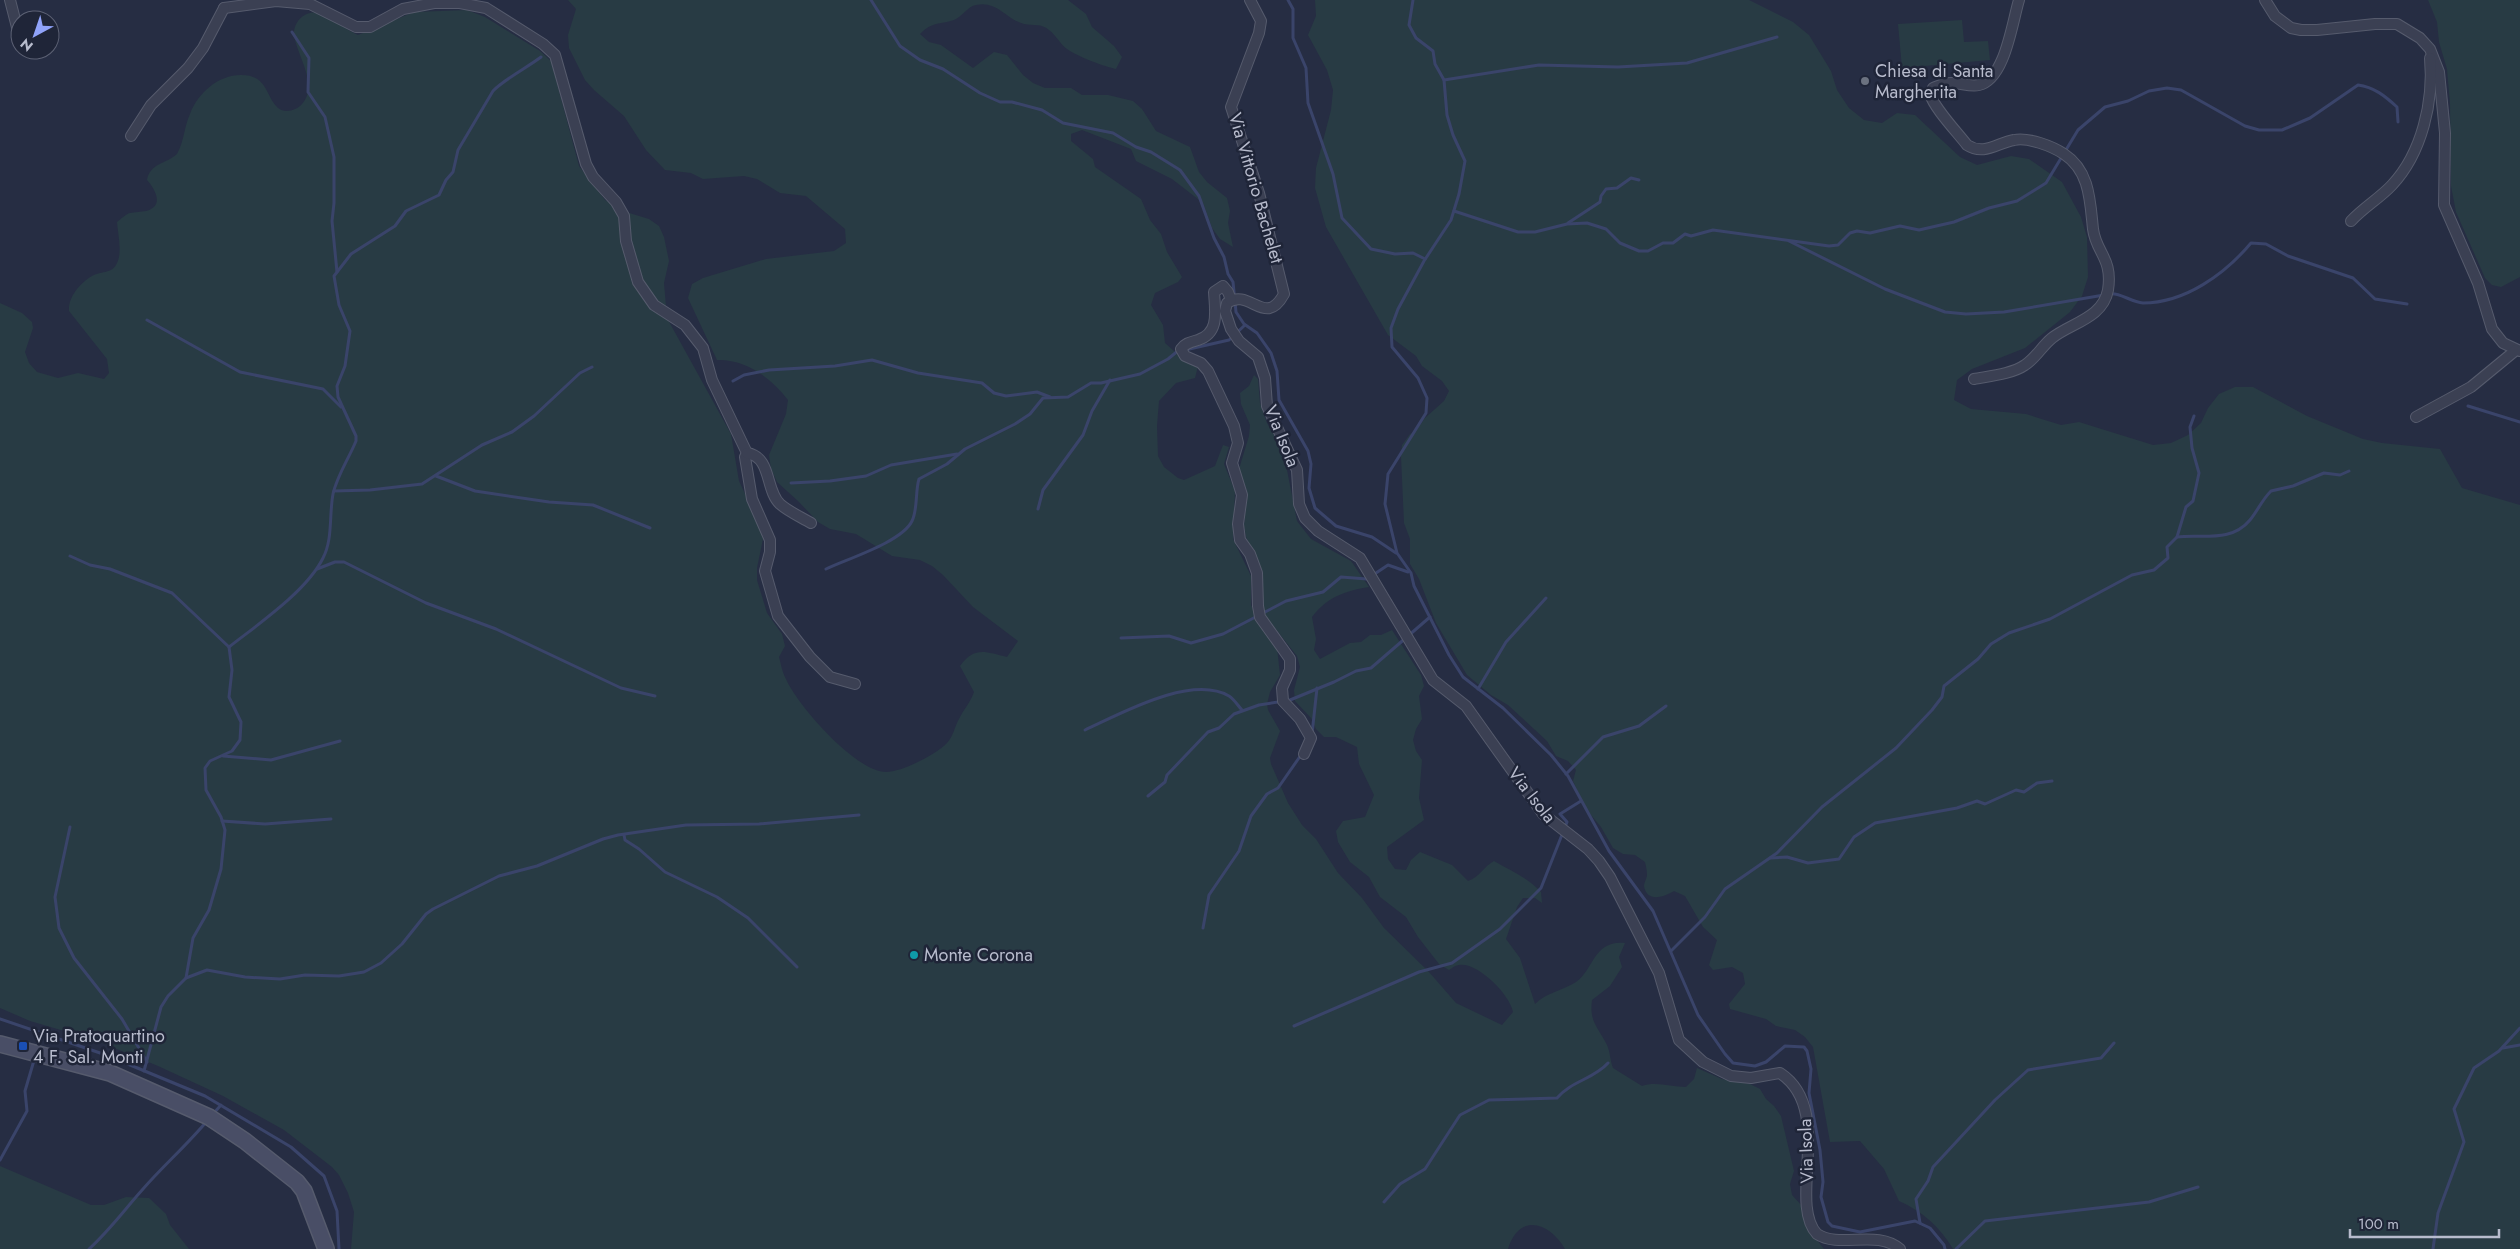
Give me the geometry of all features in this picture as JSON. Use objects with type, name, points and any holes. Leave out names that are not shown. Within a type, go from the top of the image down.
[{"type":"main road","points":[[6,1046],[110,1073],[209,1117],[282,1168],[297,1182],[304,1191],[326,1249]]},
{"type":"street","name":"Via Vittorio Bachelet","points":[[1231,300],[1243,298],[1262,309],[1271,308],[1279,302],[1284,294],[1259,193],[1231,107],[1259,33],[1261,21],[1250,0]]},
{"type":"street","points":[[1974,379],[2008,372],[2025,365],[2053,337],[2092,315],[2107,292],[2108,263],[2093,232],[2088,184],[2074,162],[2055,148],[2024,140],[2015,140],[1982,151],[1973,149],[1968,146],[1945,115],[1933,105],[1930,94],[1933,88],[1950,82],[1972,85],[1988,82],[1994,75],[2001,63],[2019,0]]},
{"type":"street","points":[[2265,0],[2275,16],[2291,28],[2317,30],[2375,24],[2397,24],[2420,38],[2430,49],[2438,72],[2445,133],[2444,205],[2478,283],[2492,329],[2503,343],[2518,351],[2471,388],[2416,417]]},
{"type":"street","points":[[131,136],[151,105],[188,68],[203,48],[222,4],[276,1],[310,4],[356,28],[370,27],[403,9],[434,3],[460,2],[486,8],[543,44],[555,55],[561,70],[573,122],[590,170],[624,216],[626,241],[638,282],[654,305],[685,325],[703,348],[712,380],[747,453]]},
{"type":"street","points":[[2351,220],[2392,185],[2407,165],[2425,125],[2431,69],[2430,49]]},
{"type":"street","points":[[1231,300],[1228,292],[1222,286],[1218,287],[1214,292],[1215,323],[1211,332],[1204,338],[1184,344],[1181,349],[1185,356],[1201,363],[1208,371],[1234,426],[1238,443],[1232,463],[1242,495],[1238,524],[1240,540],[1250,554],[1257,573],[1260,617],[1290,659],[1290,670],[1282,688],[1283,701],[1300,719],[1311,738],[1304,754]]},
{"type":"street","name":"Via Isola","points":[[1231,300],[1227,303],[1225,311],[1239,341],[1258,357],[1265,378],[1267,406],[1297,470],[1298,504],[1305,518],[1318,531],[1360,558],[1433,680],[1466,706],[1543,814],[1599,861],[1610,877],[1660,973],[1679,1040],[1690,1053],[1717,1070],[1742,1078],[1780,1073],[1799,1090],[1806,1115],[1809,1142],[1807,1214],[1816,1233],[1823,1239],[1847,1245],[1885,1241],[1900,1249]]},
{"type":"street","points":[[747,453],[754,454],[764,464],[773,493],[780,504],[811,523]]},
{"type":"street","points":[[747,453],[744,457],[747,483],[770,540],[770,552],[765,572],[778,616],[801,647],[830,677],[855,684]]},
{"type":"shaded area","points":[[568,0],[1068,0],[1086,14],[1092,27],[1114,46],[1122,57],[1116,69],[1071,52],[1046,28],[1018,22],[990,5],[973,6],[957,19],[933,25],[920,34],[929,42],[941,45],[973,68],[994,52],[1007,55],[1023,75],[1033,83],[1045,88],[1071,88],[1082,95],[1108,95],[1133,101],[1142,109],[1156,131],[1190,147],[1199,172],[1207,182],[1227,198],[1230,211],[1228,223],[1233,247],[1220,239],[1212,228],[1203,203],[1172,179],[1136,161],[1131,149],[1082,130],[1071,134],[1071,141],[1093,159],[1095,167],[1141,199],[1150,220],[1161,234],[1167,252],[1182,277],[1178,282],[1155,293],[1151,305],[1163,325],[1165,343],[1183,359],[1198,366],[1195,378],[1176,383],[1159,401],[1157,426],[1158,456],[1164,467],[1178,478],[1184,480],[1215,466],[1223,445],[1229,447],[1224,464],[1235,491],[1233,539],[1251,576],[1251,605],[1259,621],[1277,647],[1280,675],[1270,692],[1267,704],[1268,710],[1280,731],[1270,758],[1288,803],[1302,825],[1316,839],[1338,873],[1362,898],[1384,928],[1429,972],[1456,1003],[1502,1025],[1513,1012],[1511,1005],[1500,989],[1484,974],[1467,965],[1455,966],[1449,970],[1439,964],[1418,937],[1406,917],[1380,897],[1369,877],[1350,862],[1338,842],[1336,831],[1343,821],[1365,817],[1374,795],[1359,764],[1357,747],[1336,737],[1324,737],[1316,729],[1311,718],[1295,701],[1294,690],[1300,667],[1297,656],[1266,617],[1261,606],[1263,574],[1246,537],[1244,526],[1247,491],[1239,469],[1249,436],[1250,425],[1241,404],[1240,393],[1249,386],[1254,375],[1258,379],[1260,403],[1267,423],[1278,442],[1287,470],[1297,521],[1311,539],[1351,561],[1369,587],[1337,596],[1318,610],[1312,617],[1316,639],[1314,650],[1320,659],[1350,643],[1361,642],[1370,635],[1381,635],[1392,630],[1421,675],[1424,686],[1419,696],[1422,719],[1416,729],[1413,740],[1416,751],[1422,760],[1419,798],[1424,820],[1387,847],[1388,859],[1395,869],[1406,870],[1411,860],[1420,852],[1452,865],[1468,881],[1476,877],[1494,861],[1536,887],[1541,892],[1542,903],[1535,898],[1523,898],[1517,907],[1506,939],[1520,958],[1535,1004],[1544,997],[1576,982],[1606,946],[1614,943],[1625,943],[1619,957],[1622,967],[1610,986],[1592,1000],[1591,1008],[1595,1024],[1608,1047],[1613,1068],[1642,1086],[1658,1084],[1686,1087],[1694,1079],[1697,1068],[1722,1079],[1750,1084],[1760,1089],[1781,1116],[1794,1171],[1790,1184],[1792,1195],[1803,1207],[1808,1229],[1824,1249],[1565,1249],[1551,1232],[1535,1225],[1519,1230],[1508,1249],[351,1249],[354,1212],[348,1193],[339,1175],[332,1167],[284,1130],[223,1096],[158,1066],[95,1040],[30,1021],[0,1008],[0,303],[22,313],[32,322],[33,328],[25,352],[29,363],[37,372],[58,378],[78,373],[104,379],[109,373],[107,359],[69,311],[70,301],[79,286],[95,274],[111,270],[116,265],[120,250],[117,222],[125,215],[152,209],[155,205],[157,197],[147,180],[149,174],[155,167],[177,154],[188,119],[198,99],[204,92],[224,78],[241,75],[250,76],[261,82],[274,103],[281,110],[291,110],[302,104],[307,96],[308,79],[296,43],[294,30],[301,18],[309,13],[318,13],[358,35],[414,12],[467,10],[485,17],[540,51],[551,61],[579,166],[605,200],[626,212],[649,219],[659,226],[664,237],[669,261],[664,283],[667,318],[731,434],[739,481],[764,534],[757,568],[757,580],[767,613],[782,634],[785,646],[779,657],[784,674],[802,704],[844,749],[859,761],[874,769],[886,772],[910,766],[936,752],[949,741],[974,692],[960,666],[971,655],[981,652],[1007,657],[1018,641],[973,607],[932,566],[920,560],[892,556],[856,534],[830,529],[818,522],[777,482],[771,469],[769,455],[786,414],[788,400],[774,384],[757,371],[738,363],[717,360],[688,298],[692,284],[703,278],[766,259],[834,251],[846,243],[845,229],[806,196],[780,193],[757,179],[744,176],[703,179],[691,173],[665,170],[646,150],[624,116],[585,80],[569,48],[568,35],[576,9]]},
{"type":"shaded area","points":[[1315,0],[1749,0],[1793,22],[1809,35],[1831,71],[1837,90],[1849,108],[1864,120],[1882,123],[1897,113],[1915,115],[1960,157],[1977,165],[2011,156],[2029,159],[2062,182],[2081,217],[2087,237],[2088,277],[2082,296],[2070,312],[2025,348],[1972,369],[1957,380],[1954,400],[1971,409],[2026,414],[2061,425],[2079,422],[2153,445],[2171,443],[2188,435],[2201,423],[2208,408],[2219,394],[2235,387],[2253,387],[2307,416],[2363,439],[2382,443],[2440,449],[2462,488],[2520,505],[2520,1249],[1953,1249],[1930,1220],[1899,1201],[1884,1169],[1860,1141],[1830,1142],[1813,1047],[1805,1037],[1795,1030],[1776,1026],[1766,1019],[1730,1009],[1729,1004],[1745,984],[1743,973],[1732,967],[1713,970],[1709,965],[1717,940],[1703,927],[1685,896],[1674,891],[1666,895],[1653,897],[1646,892],[1644,886],[1647,875],[1645,862],[1635,855],[1623,854],[1613,848],[1601,827],[1585,808],[1573,781],[1576,770],[1568,761],[1556,756],[1547,741],[1508,705],[1491,695],[1467,675],[1436,623],[1419,579],[1410,564],[1410,539],[1404,523],[1401,456],[1402,445],[1410,434],[1415,432],[1425,418],[1444,401],[1449,391],[1442,381],[1422,366],[1416,356],[1388,335],[1326,227],[1315,188],[1316,168],[1331,110],[1333,90],[1327,70],[1308,35],[1316,16]]},
{"type":"shaded area","points":[[2428,0],[2520,0],[2520,277],[2501,287],[2492,285],[2485,278],[2456,212],[2451,186],[2450,104],[2447,69],[2439,42],[2437,22]]},
{"type":"shaded area","points":[[1962,20],[1964,42],[1988,41],[1990,60],[1902,68],[1898,24]]},
{"type":"shaded area","points":[[0,1166],[91,1205],[104,1205],[126,1197],[149,1198],[166,1214],[170,1225],[189,1249],[0,1249]]},
{"type":"waterway","points":[[871,0],[900,46],[920,60],[943,69],[980,93],[1000,102],[1012,102],[1042,110],[1063,123],[1113,133],[1136,147],[1151,152],[1180,170],[1199,196],[1214,238],[1224,257],[1228,274],[1233,282],[1236,312],[1244,324],[1257,333],[1271,353],[1277,371],[1279,400],[1308,451],[1311,464],[1309,488],[1315,508],[1336,526],[1372,537],[1396,553]]},
{"type":"waterway","points":[[1288,0],[1293,9],[1293,38],[1306,68],[1308,103],[1333,174],[1342,218],[1371,249],[1395,254],[1413,253],[1425,259]]},
{"type":"waterway","points":[[1413,0],[1409,25],[1416,38],[1433,51],[1435,64],[1444,80],[1447,115],[1453,135],[1465,161],[1459,194],[1451,220],[1424,261],[1398,309],[1391,328],[1392,347],[1418,378],[1427,398],[1426,413],[1388,474],[1385,504],[1397,553],[1411,573],[1414,586],[1449,655],[1463,677],[1503,708],[1551,755],[1568,776],[1609,851],[1653,911],[1698,1015],[1725,1054],[1733,1063],[1755,1066],[1766,1062],[1785,1046],[1804,1047],[1807,1051],[1811,1069],[1809,1093],[1820,1150],[1823,1182],[1821,1197],[1828,1222],[1832,1226],[1860,1232],[1915,1221],[1930,1228],[1944,1245],[1945,1249]]},
{"type":"waterway","points":[[292,32],[309,58],[308,92],[325,117],[334,157],[332,221],[337,272]]},
{"type":"waterway","points":[[1444,80],[1539,65],[1618,67],[1687,63],[1777,37]]},
{"type":"waterway","points":[[229,647],[294,595],[316,570],[326,551],[330,535],[333,494],[340,474],[356,441],[356,436],[338,397],[337,386],[345,366],[350,331],[339,305],[334,276],[351,254],[395,226],[406,211],[439,195],[446,180],[453,172],[458,150],[493,91],[503,82],[541,57]]},
{"type":"waterway","points":[[1454,211],[1518,232],[1535,232],[1567,224],[1587,223],[1606,229],[1620,243],[1639,251],[1648,251],[1663,243],[1673,243],[1685,234],[1691,236],[1713,230],[1829,246],[1838,245],[1850,233],[1857,231],[1870,233],[1900,226],[1919,230],[1954,222],[1989,208],[2017,201],[2046,183],[2078,130],[2105,107],[2128,101],[2149,91],[2167,88],[2181,90],[2245,126],[2259,130],[2282,130],[2310,118],[2358,85],[2379,93],[2397,107],[2398,122]]},
{"type":"waterway","points":[[1568,223],[1600,202],[1601,196],[1606,189],[1617,188],[1631,178],[1639,180]]},
{"type":"waterway","points":[[1789,241],[1885,289],[1945,312],[1966,314],[2004,312],[2104,295]]},
{"type":"waterway","points":[[2110,294],[2117,294],[2143,303],[2159,302],[2174,298],[2203,285],[2216,276],[2251,243],[2266,244],[2288,256],[2353,278],[2375,299],[2407,304]]},
{"type":"waterway","points":[[147,320],[240,372],[323,389],[341,407]]},
{"type":"waterway","points":[[1185,350],[1229,340],[1245,325]]},
{"type":"waterway","points":[[826,569],[886,543],[906,529],[914,516],[919,479],[947,464],[965,449],[1015,424],[1030,414],[1043,398],[1068,397],[1091,383],[1101,383],[1140,374],[1168,359],[1179,350]]},
{"type":"waterway","points":[[733,381],[744,375],[769,370],[835,366],[872,360],[918,373],[982,383],[994,393],[1006,396],[1037,392],[1050,397]]},
{"type":"waterway","points":[[334,491],[370,490],[422,484],[482,445],[512,432],[534,416],[580,373],[592,367]]},
{"type":"waterway","points":[[1038,509],[1043,490],[1083,435],[1092,411],[1110,380]]},
{"type":"waterway","points":[[2468,406],[2520,422]]},
{"type":"waterway","points":[[2177,537],[2186,507],[2193,501],[2199,473],[2192,448],[2190,427],[2194,416]]},
{"type":"waterway","points":[[791,483],[830,481],[866,476],[891,465],[957,454]]},
{"type":"waterway","points":[[1671,951],[1705,917],[1725,889],[1777,853],[1822,807],[1896,748],[1932,710],[1942,697],[1944,686],[1978,659],[1991,644],[2009,633],[2050,619],[2132,575],[2154,570],[2168,558],[2167,547],[2177,537],[2216,536],[2234,532],[2250,520],[2271,491],[2293,486],[2324,473],[2340,475],[2349,471]]},
{"type":"waterway","points":[[436,476],[475,491],[549,502],[593,505],[650,528]]},
{"type":"waterway","points":[[70,556],[90,565],[110,569],[172,593],[229,647],[232,670],[229,697],[241,722],[240,740],[232,751],[210,761],[205,768],[206,790],[221,817],[225,830],[221,869],[209,910],[193,938],[186,978],[168,996],[161,1007],[144,1071]]},
{"type":"waterway","points":[[317,569],[335,562],[344,562],[426,603],[496,629],[621,688],[655,696]]},
{"type":"waterway","points":[[1121,638],[1169,636],[1191,643],[1223,634],[1286,601],[1323,592],[1341,577],[1367,579],[1388,565],[1408,572]]},
{"type":"waterway","points":[[1478,689],[1506,642],[1546,598]]},
{"type":"waterway","points":[[1148,796],[1165,782],[1167,775],[1208,732],[1219,728],[1234,714],[1259,705],[1290,700],[1356,671],[1371,668],[1430,617]]},
{"type":"waterway","points":[[1312,734],[1317,688]]},
{"type":"waterway","points":[[1085,730],[1136,706],[1176,693],[1195,690],[1213,690],[1229,696],[1242,710]]},
{"type":"waterway","points":[[1566,774],[1603,737],[1639,726],[1666,706]]},
{"type":"waterway","points":[[223,756],[271,760],[340,741]]},
{"type":"waterway","points":[[1203,928],[1209,895],[1239,851],[1251,816],[1267,794],[1278,788],[1301,755]]},
{"type":"waterway","points":[[1770,858],[1787,857],[1808,863],[1839,859],[1854,837],[1875,823],[1957,808],[1977,801],[1985,804],[2016,790],[2024,792],[2037,783],[2052,781]]},
{"type":"waterway","points":[[1294,1026],[1419,972],[1452,963],[1500,929],[1541,888],[1567,822],[1560,814],[1581,801]]},
{"type":"waterway","points":[[186,978],[207,970],[245,977],[280,979],[305,975],[339,976],[364,972],[381,963],[402,944],[426,914],[433,909],[499,876],[537,866],[603,839],[618,835],[686,825],[759,824],[859,815]]},
{"type":"waterway","points":[[222,821],[265,824],[331,819]]},
{"type":"waterway","points":[[70,827],[55,897],[59,928],[74,958],[122,1019],[147,1062]]},
{"type":"waterway","points":[[624,835],[625,840],[639,849],[665,872],[717,897],[748,918],[797,967]]},
{"type":"waterway","points":[[0,1019],[106,1055],[205,1096],[291,1147],[324,1176],[337,1211],[339,1249]]},
{"type":"waterway","points":[[2433,1249],[2438,1213],[2464,1142],[2454,1109],[2474,1068],[2499,1051],[2520,1028]]},
{"type":"waterway","points":[[37,1048],[41,1032]]},
{"type":"waterway","points":[[1920,1223],[1916,1199],[1928,1181],[1933,1167],[1995,1100],[2028,1070],[2101,1058],[2114,1043]]},
{"type":"waterway","points":[[2503,1048],[2520,1045]]},
{"type":"waterway","points":[[0,1160],[27,1111],[25,1091],[35,1057]]},
{"type":"waterway","points":[[1384,1202],[1400,1184],[1425,1169],[1460,1115],[1489,1100],[1557,1098],[1563,1092],[1596,1073],[1608,1063]]},
{"type":"waterway","points":[[213,1114],[221,1105]]},
{"type":"waterway","points":[[89,1249],[207,1121]]},
{"type":"waterway","points":[[1956,1249],[1985,1221],[2149,1202],[2198,1187]]},
{"type":"place","name":"Chiesa di Santa Margherita","points":[[1865,81]]},
{"type":"place","name":"Monte Corona","points":[[914,955]]},
{"type":"place","name":"Via Pratoquartino 4 F. Sal. Monti","points":[[23,1046]]}]
